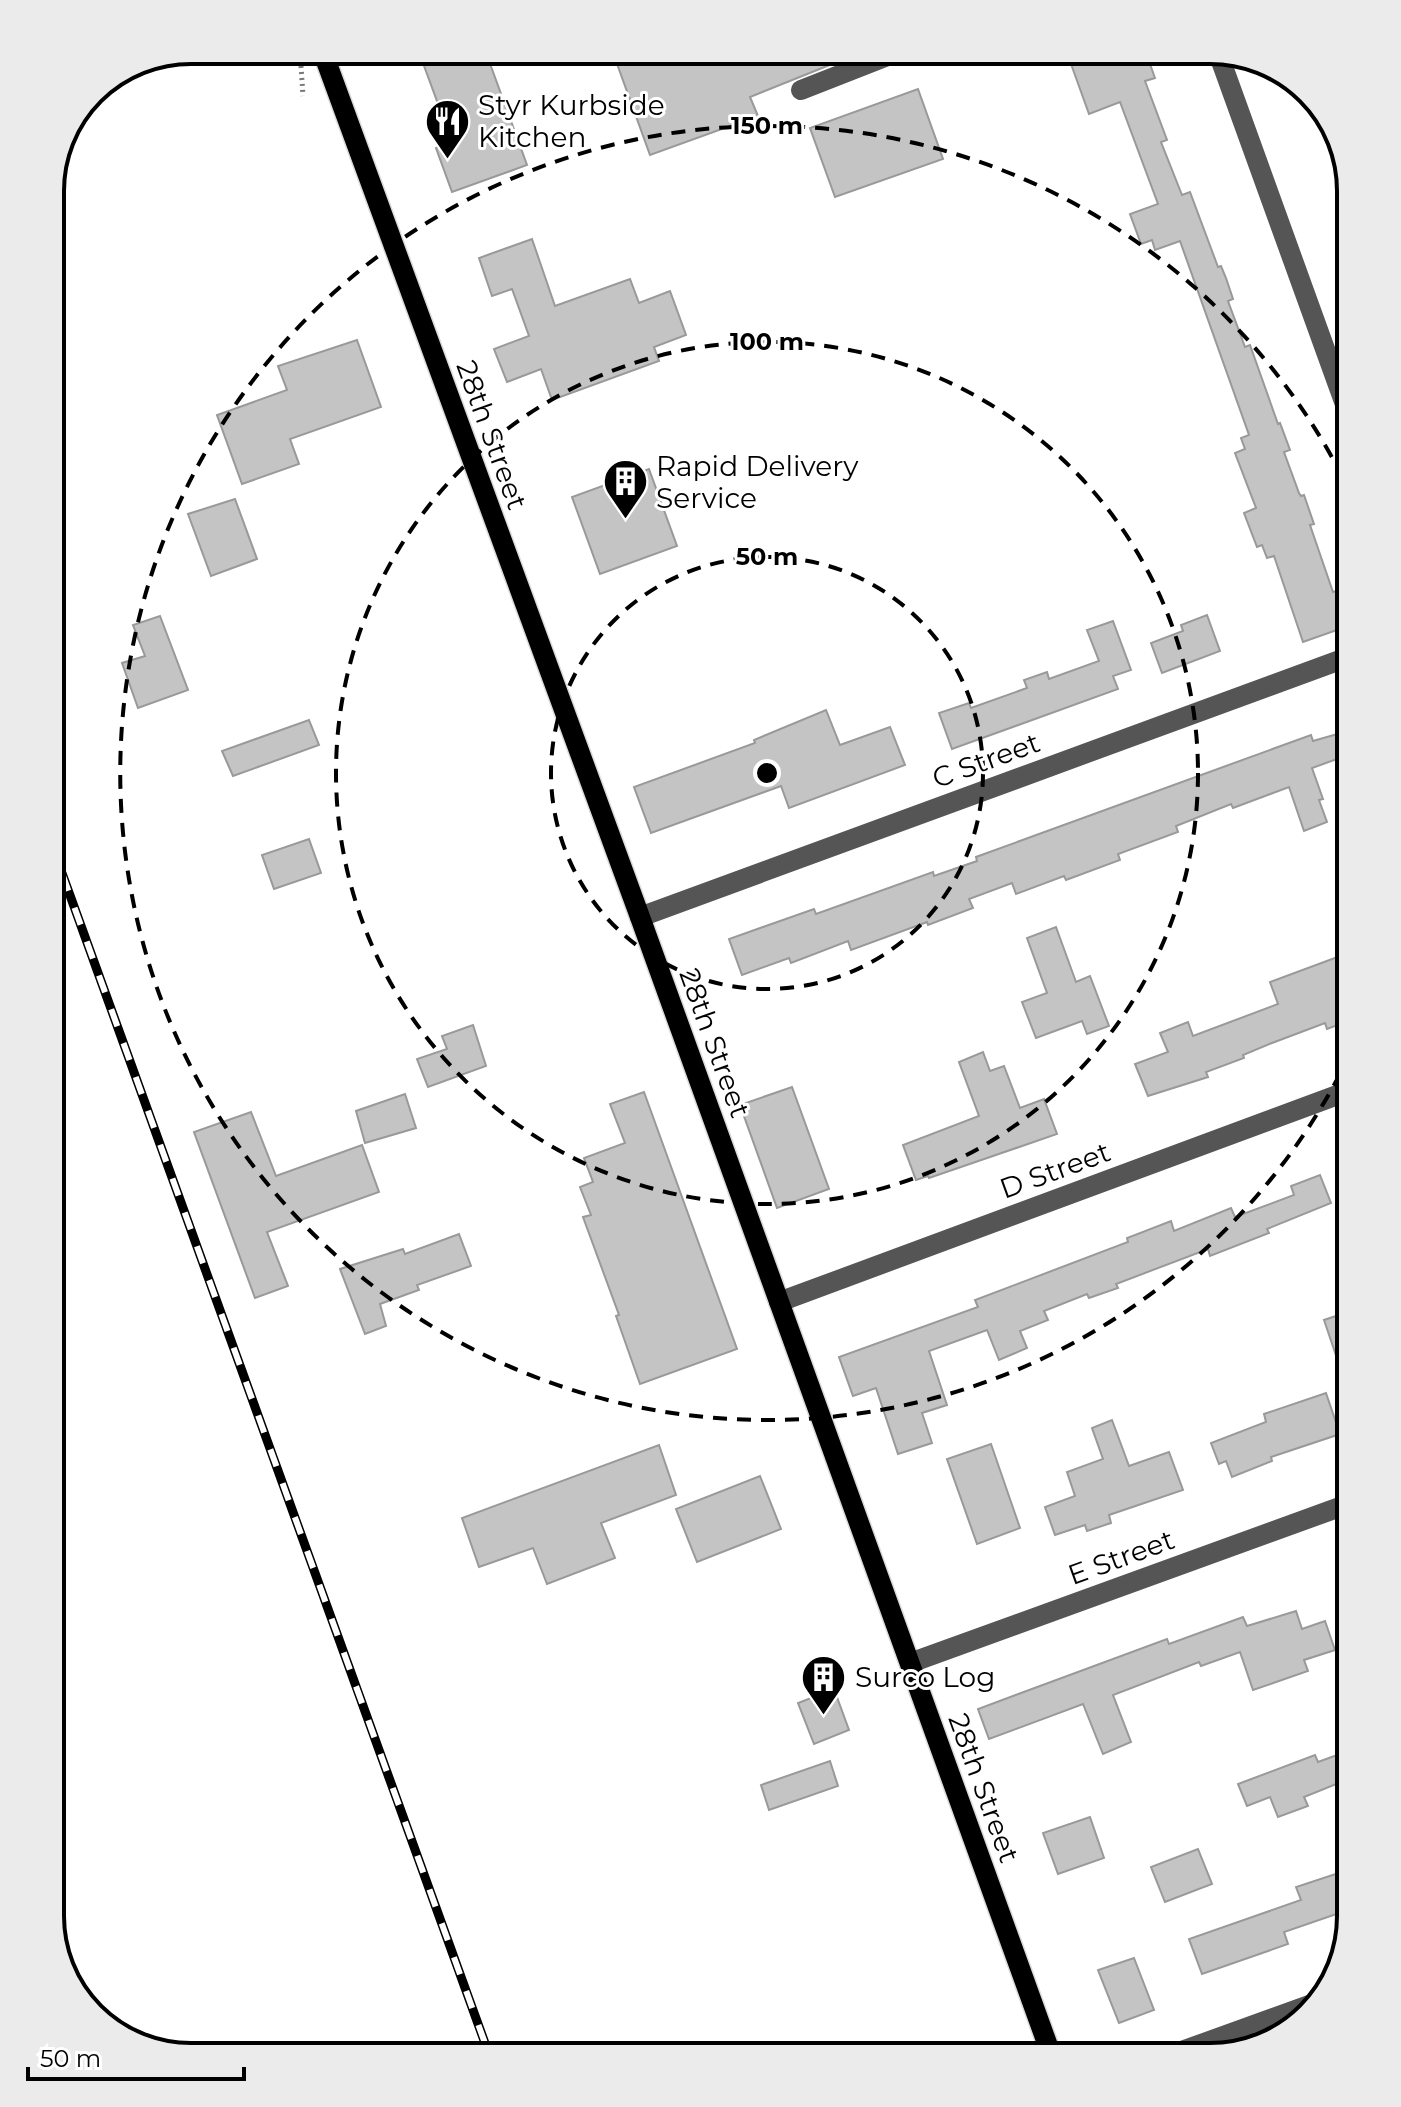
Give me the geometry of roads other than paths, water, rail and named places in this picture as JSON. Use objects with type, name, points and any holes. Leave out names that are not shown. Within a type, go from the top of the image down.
[{"type":"main road","name":"28th Street","points":[[327,64],[640,917],[1047,2043]]},
{"type":"street","points":[[801,90],[855,64]]},
{"type":"street","points":[[1222,64],[1337,382]]},
{"type":"street","name":"C Street","points":[[640,917],[1337,661]]},
{"type":"street","name":"D Street","points":[[779,1302],[1337,1095]]},
{"type":"street","name":"E Street","points":[[910,1663],[1337,1508]]},
{"type":"street","points":[[1204,2043],[1295,2010]]},
{"type":"railway","points":[[64,879],[485,2043]]},
{"type":"place","name":"Styr Kurbside Kitchen","points":[[447,160]]},
{"type":"place","name":"Rapid Delivery Service","points":[[625,521]]},
{"type":"place","name":"Surco Log","points":[[824,1716]]}]
